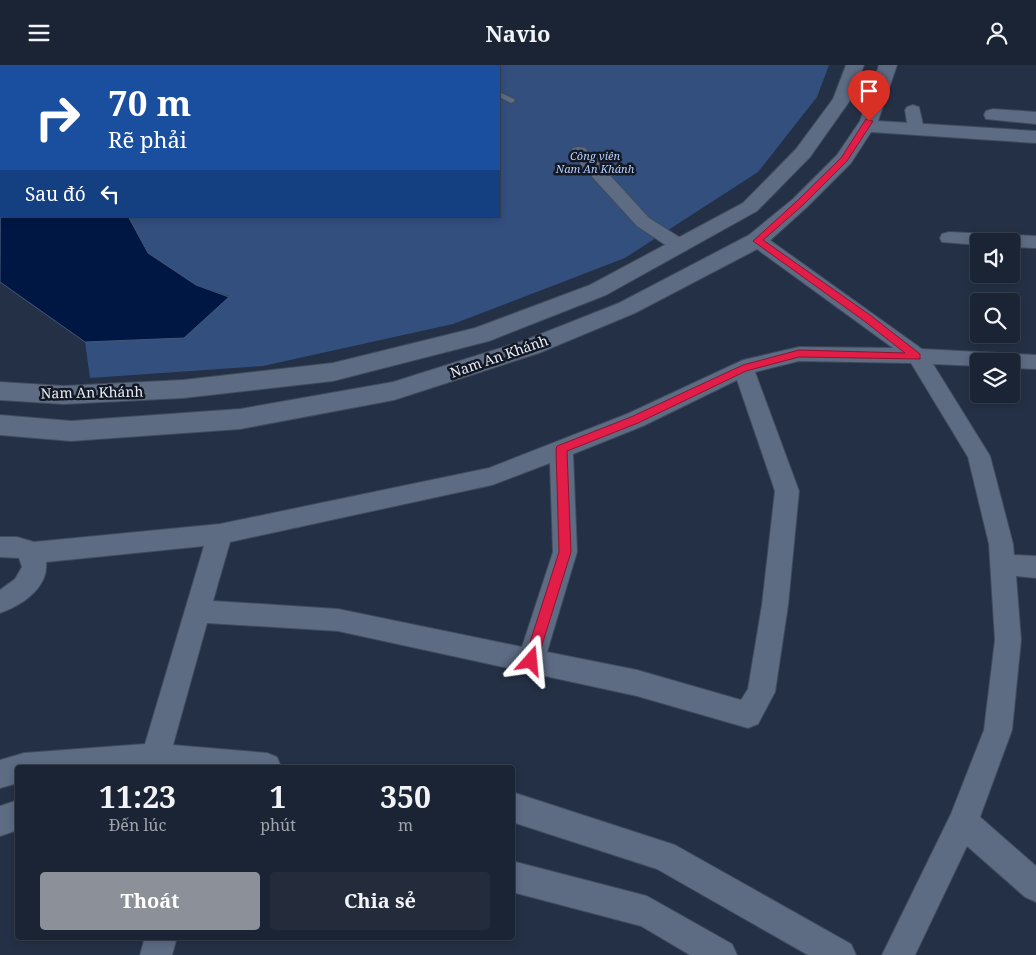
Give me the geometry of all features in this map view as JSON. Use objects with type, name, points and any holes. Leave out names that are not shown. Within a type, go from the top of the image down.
[{"type":"street","name":"Nam An Khánh","points":[[0,391],[64,395],[183,389],[332,372],[481,335],[598,290],[750,207],[802,153],[842,99],[855,65]]},
{"type":"street","name":"Nam An Khánh","points":[[0,425],[71,431],[240,419],[394,391],[531,347],[627,309],[757,241],[800,203],[844,159],[870,117],[888,65]]},
{"type":"street","points":[[913,110],[916,129]]},
{"type":"street","points":[[870,117],[913,110],[932,112]]},
{"type":"street","points":[[979,115],[1036,118]]},
{"type":"street","points":[[870,117],[916,129],[1036,137]]},
{"type":"street","points":[[579,152],[643,222],[680,246]]},
{"type":"street","points":[[950,238],[1036,242]]},
{"type":"street","points":[[757,241],[867,317],[917,356],[979,456],[1001,544],[1008,640],[998,731],[963,822],[898,955]]},
{"type":"street","points":[[31,553],[220,534],[492,476],[635,420],[743,368],[799,354],[917,356],[1036,362]]},
{"type":"street","points":[[197,611],[338,620],[637,683],[748,715],[761,692],[774,605],[787,491],[743,368]]},
{"type":"street","points":[[531,661],[565,552],[561,449]]},
{"type":"street","points":[[153,762],[220,534]]},
{"type":"street","points":[[0,547],[13,546],[23,548],[31,553],[35,561],[30,581],[22,591],[0,602]]},
{"type":"street","points":[[1002,565],[1036,567]]},
{"type":"street","points":[[76,765],[153,762],[221,765]]},
{"type":"street","points":[[0,774],[15,770]]},
{"type":"street","points":[[515,808],[664,856],[840,955]]},
{"type":"street","points":[[0,821],[15,816]]},
{"type":"street","points":[[963,822],[1036,886]]},
{"type":"street","points":[[515,877],[647,912],[721,955]]},
{"type":"street","points":[[156,955],[160,940]]},
{"type":"lane","points":[[500,95],[512,101]]},
{"type":"green space","name":"Công viên Nam An Khánh","points":[[500,65],[829,65],[817,97],[758,172],[625,258],[453,324],[263,366],[90,378],[85,342],[184,338],[229,296],[196,285],[151,258],[129,217],[500,217]]},
{"type":"shaded area","points":[[0,217],[129,217],[148,253],[196,285],[229,297],[184,338],[85,342],[0,282]]},
{"type":"route","points":[[531,661],[565,552],[561,449],[635,420],[743,368],[799,354],[917,356],[867,317],[757,241],[800,203],[844,159],[869,121]]}]
